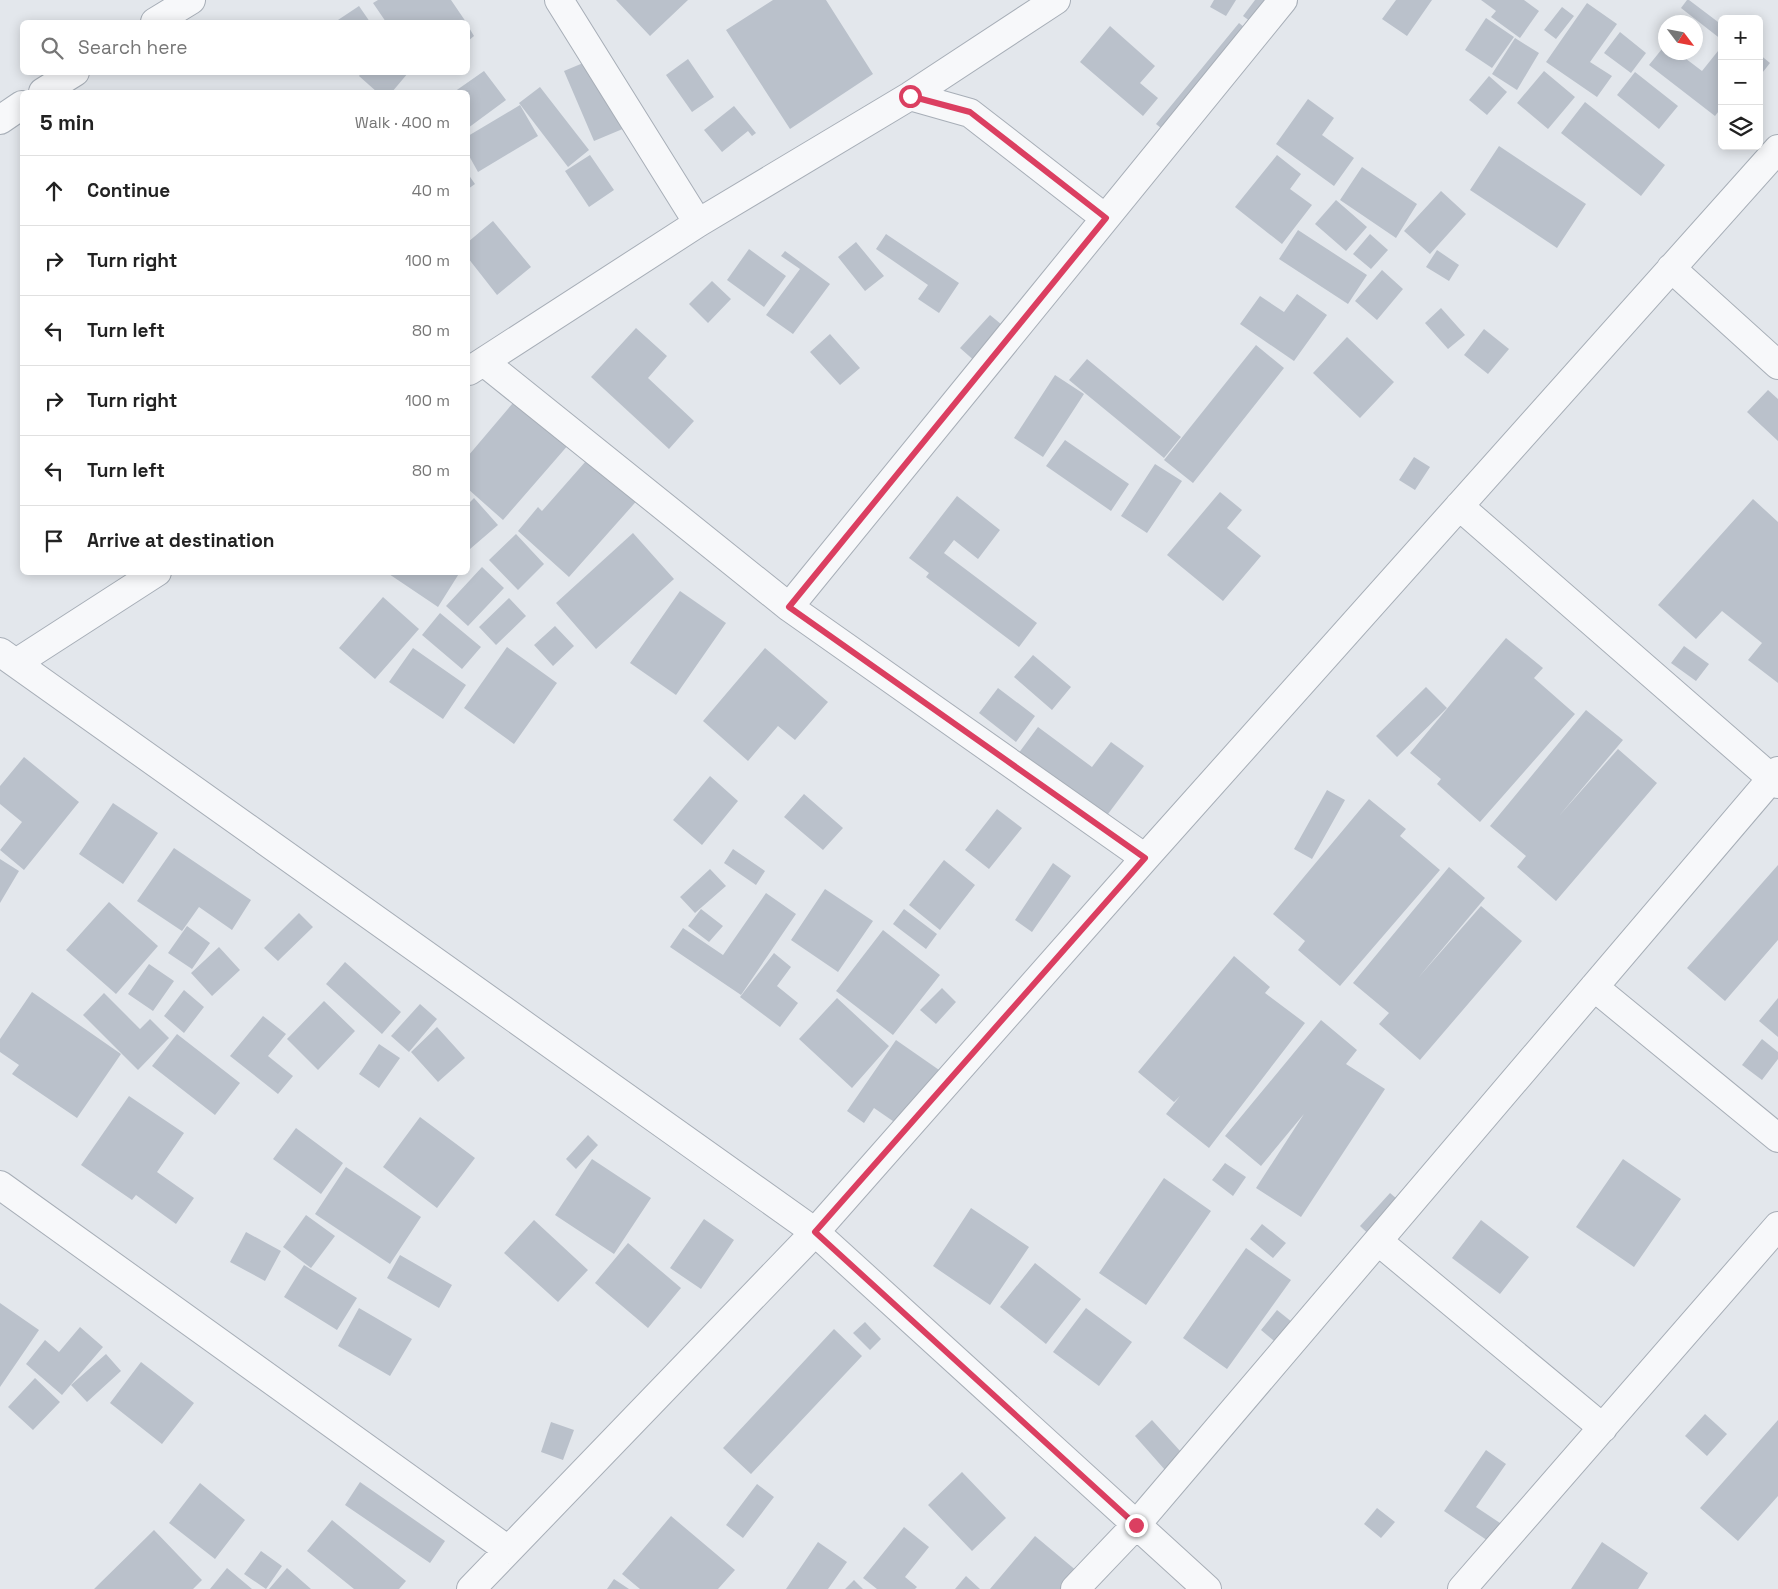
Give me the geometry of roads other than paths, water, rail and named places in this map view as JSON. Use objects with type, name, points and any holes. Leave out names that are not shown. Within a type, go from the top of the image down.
[{"type":"street","points":[[158,20],[191,0]]},
{"type":"street","points":[[559,0],[698,223]]},
{"type":"street","points":[[1056,0],[910,96],[698,223],[476,367],[789,607],[1145,858]]},
{"type":"street","points":[[789,607],[1282,0]]},
{"type":"street","points":[[46,90],[70,75]]},
{"type":"street","points":[[910,96],[970,112],[1106,218]]},
{"type":"street","points":[[0,120],[20,107]]},
{"type":"street","points":[[471,1589],[815,1232],[1145,858],[1778,149]]},
{"type":"street","points":[[1671,268],[1778,365]]},
{"type":"street","points":[[1075,1589],[1136,1525],[1594,987],[1776,778],[1458,506]]},
{"type":"street","points":[[152,575],[8,658],[815,1232],[1207,1589]]},
{"type":"street","points":[[1594,987],[1778,1138]]},
{"type":"street","points":[[0,1185],[508,1550]]},
{"type":"street","points":[[1462,1589],[1778,1226]]},
{"type":"street","points":[[1378,1241],[1604,1428]]}]
